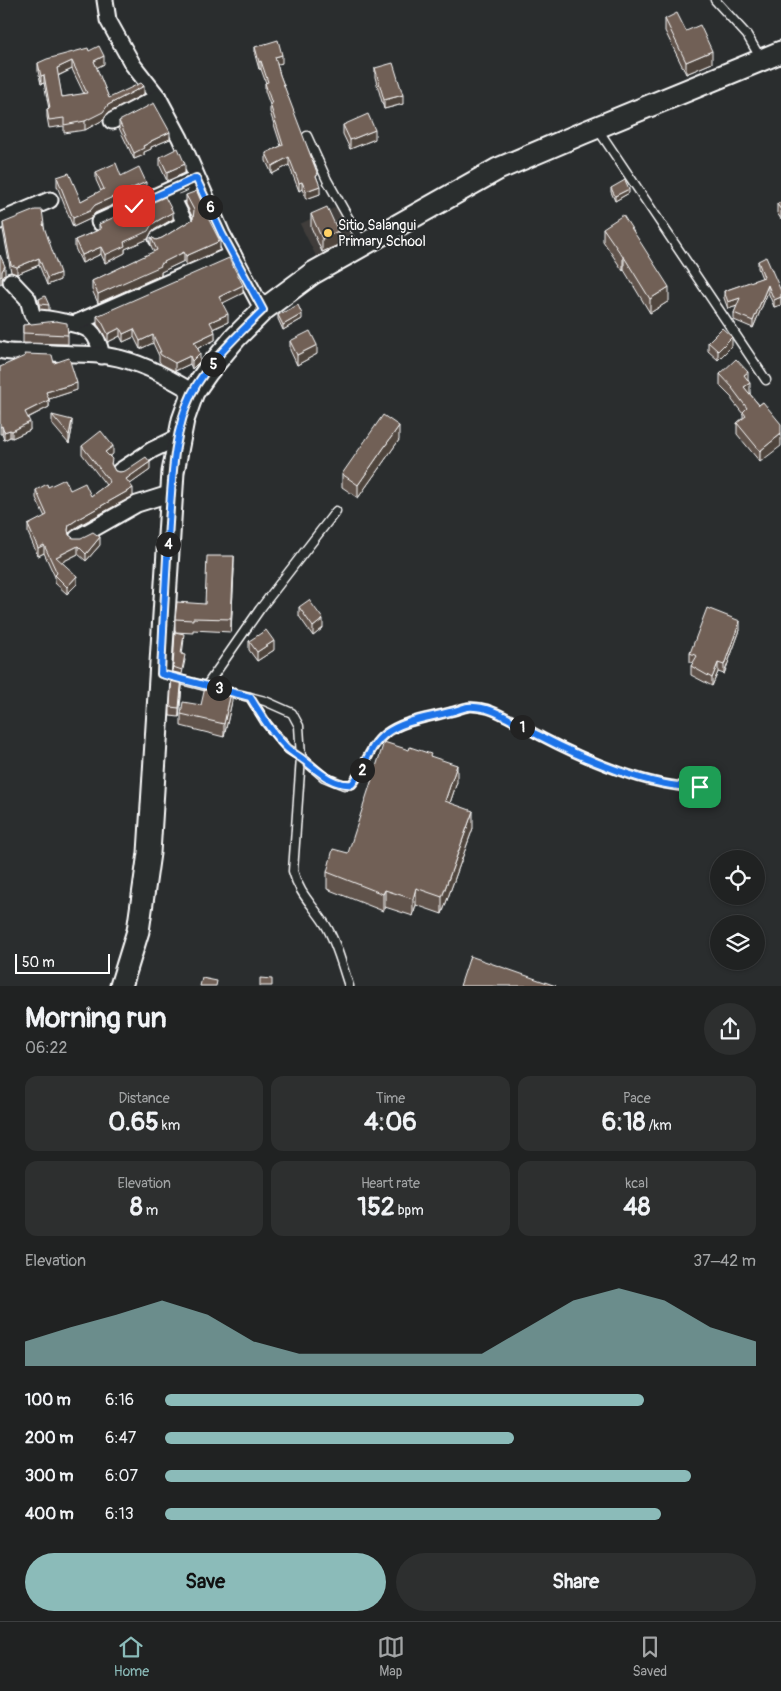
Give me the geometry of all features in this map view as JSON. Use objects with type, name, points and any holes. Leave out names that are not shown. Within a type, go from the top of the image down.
[{"type":"street","points":[[105,0],[108,20],[133,65],[158,97],[180,138],[196,178],[263,310]]},
{"type":"street","points":[[121,986],[136,938],[143,897],[151,828],[172,493],[179,437],[193,392],[222,352],[263,310],[313,273],[498,169],[772,56]]},
{"type":"street","points":[[112,121],[158,97]]},
{"type":"street","points":[[99,222],[172,195],[196,178]]},
{"type":"street","points":[[157,239],[185,223],[172,195]]},
{"type":"street","points":[[0,221],[50,200]]},
{"type":"street","points":[[76,323],[233,254]]},
{"type":"street","points":[[11,281],[28,298],[32,314],[36,318],[76,323],[90,330],[99,342],[102,356]]},
{"type":"street","points":[[0,350],[6,352],[40,351],[56,354],[102,356],[145,366],[193,392]]},
{"type":"street","points":[[120,471],[152,450],[179,437]]},
{"type":"street","points":[[77,538],[137,504],[172,493]]},
{"type":"lane","points":[[716,0],[747,35],[772,56]]},
{"type":"lane","points":[[597,127],[766,380]]},
{"type":"lane","points":[[307,136],[327,180],[364,246]]},
{"type":"lane","points":[[207,685],[260,610],[336,511]]},
{"type":"lane","points":[[161,674],[264,700],[292,713],[299,726],[301,757],[293,871],[296,885],[332,936],[349,986]]},
{"type":"lane","points":[[250,697],[266,723],[288,749],[301,757],[324,777],[344,785],[352,784],[358,777],[376,744],[386,734],[423,718],[469,707],[488,710],[574,754],[616,769],[649,780],[684,788],[700,787]]},
{"type":"shaded area","name":"Sitio Salangui Primary School","points":[[338,206],[355,241],[318,260],[300,224]]},
{"type":"building","points":[[677,13],[686,31],[700,25],[712,51],[686,62],[665,19]]},
{"type":"building","points":[[278,40],[282,55],[275,57],[280,75],[318,175],[316,176],[320,186],[306,191],[302,182],[299,183],[289,157],[272,166],[266,153],[283,145],[265,83],[268,82],[255,47]]},
{"type":"building","points":[[99,46],[104,56],[94,61],[109,98],[141,83],[144,86],[108,105],[103,112],[85,121],[64,125],[64,118],[49,120],[47,109],[50,108],[44,75],[41,76],[38,63],[88,48],[89,51]],"holes":[[[72,61],[87,93],[62,97],[57,68]]]},
{"type":"building","points":[[393,63],[403,95],[384,100],[375,68]]},
{"type":"building","points":[[154,103],[170,132],[151,141],[143,146],[144,148],[134,153],[119,121]]},
{"type":"building","points":[[368,114],[375,130],[350,140],[343,125]]},
{"type":"building","points":[[178,148],[185,164],[167,172],[160,157]]},
{"type":"building","points":[[116,163],[121,176],[139,167],[146,182],[95,205],[90,211],[73,218],[57,177],[69,173],[81,201],[104,189],[96,172]]},
{"type":"building","points":[[625,180],[629,189],[615,196],[611,188]]},
{"type":"building","points":[[197,191],[220,241],[186,256],[184,252],[160,264],[161,266],[98,294],[92,281],[157,250],[151,237],[156,240],[162,238],[193,219],[194,210],[186,195]]},
{"type":"building","points":[[164,195],[173,212],[152,224],[148,231],[124,242],[125,246],[105,255],[101,247],[82,255],[75,240],[101,229],[99,224]]},
{"type":"building","points":[[781,202],[781,210],[777,204]]},
{"type":"building","points":[[327,207],[338,231],[322,239],[311,214]]},
{"type":"building","points":[[35,210],[42,210],[43,224],[60,273],[47,278],[39,258],[17,267],[11,265],[3,223]]},
{"type":"building","points":[[623,215],[669,287],[650,299],[624,257],[603,228]]},
{"type":"building","points":[[0,255],[5,266],[0,277]]},
{"type":"building","points":[[766,257],[781,291],[781,297],[774,300],[768,285],[753,321],[734,313],[740,298],[728,302],[724,291],[764,277],[758,261]]},
{"type":"building","points":[[229,258],[243,285],[219,297],[228,314],[210,322],[215,332],[194,342],[200,353],[192,361],[190,356],[175,363],[161,355],[153,335],[140,341],[134,329],[123,334],[120,328],[108,334],[97,316]]},
{"type":"building","points":[[45,296],[49,305],[40,304],[39,299]]},
{"type":"building","points":[[298,305],[302,314],[283,325],[278,315]]},
{"type":"building","points":[[56,321],[67,323],[68,335],[23,333],[23,325]]},
{"type":"building","points":[[722,328],[732,337],[718,351],[708,342]]},
{"type":"building","points":[[310,331],[317,345],[297,355],[290,341]]},
{"type":"building","points":[[24,354],[52,355],[54,363],[69,358],[77,383],[46,392],[49,400],[25,412],[30,422],[12,431],[4,432],[2,426],[0,427],[0,367],[25,356]]},
{"type":"building","points":[[736,359],[748,372],[744,375],[750,383],[744,387],[759,405],[763,402],[781,424],[781,434],[760,451],[737,423],[746,416],[743,412],[747,408],[720,374]]},
{"type":"building","points":[[52,415],[72,420],[69,435]]},
{"type":"building","points":[[383,415],[399,426],[358,485],[342,474]]},
{"type":"building","points":[[101,431],[113,446],[105,452],[112,459],[111,464],[115,471],[125,471],[146,457],[150,462],[126,479],[133,488],[69,525],[69,535],[73,538],[81,538],[93,532],[100,537],[86,554],[78,546],[56,557],[77,576],[67,587],[55,575],[57,573],[44,545],[38,548],[28,525],[47,515],[36,490],[47,484],[48,487],[65,479],[70,490],[85,483],[91,496],[110,482],[82,446]]},
{"type":"building","points":[[207,556],[234,556],[231,619],[175,619],[177,602],[205,604]]},
{"type":"building","points":[[309,600],[323,619],[313,627],[299,607]]},
{"type":"building","points":[[707,608],[740,621],[724,665],[718,663],[712,678],[691,666],[697,656],[690,653]]},
{"type":"building","points":[[266,630],[274,641],[257,652],[249,641]]},
{"type":"building","points":[[175,632],[184,634],[181,654],[185,655],[182,670],[173,667]]},
{"type":"building","points":[[172,674],[182,677],[179,708],[170,707]]},
{"type":"building","points":[[206,683],[232,688],[224,724],[181,714],[183,702],[201,705]]},
{"type":"building","points":[[384,742],[409,750],[410,747],[457,765],[445,801],[473,811],[442,897],[416,888],[413,899],[385,890],[383,894],[327,872],[333,849],[348,853]]},
{"type":"building","points":[[470,956],[556,986],[460,986]]},
{"type":"building","points":[[202,978],[217,981],[216,986],[200,986]]},
{"type":"building","points":[[260,978],[272,979],[272,986],[260,986]]},
{"type":"place","name":"Sitio Salangui Primary School","points":[[328,233]]},
{"type":"route","points":[[134,206],[196,178],[222,234],[263,310],[222,352],[207,372],[193,392],[183,420],[173,472],[161,674],[250,697],[266,723],[288,749],[301,757],[324,777],[344,785],[352,784],[358,777],[376,744],[386,734],[423,718],[469,707],[488,710],[574,754],[616,769],[649,780],[684,788],[700,787]]}]
